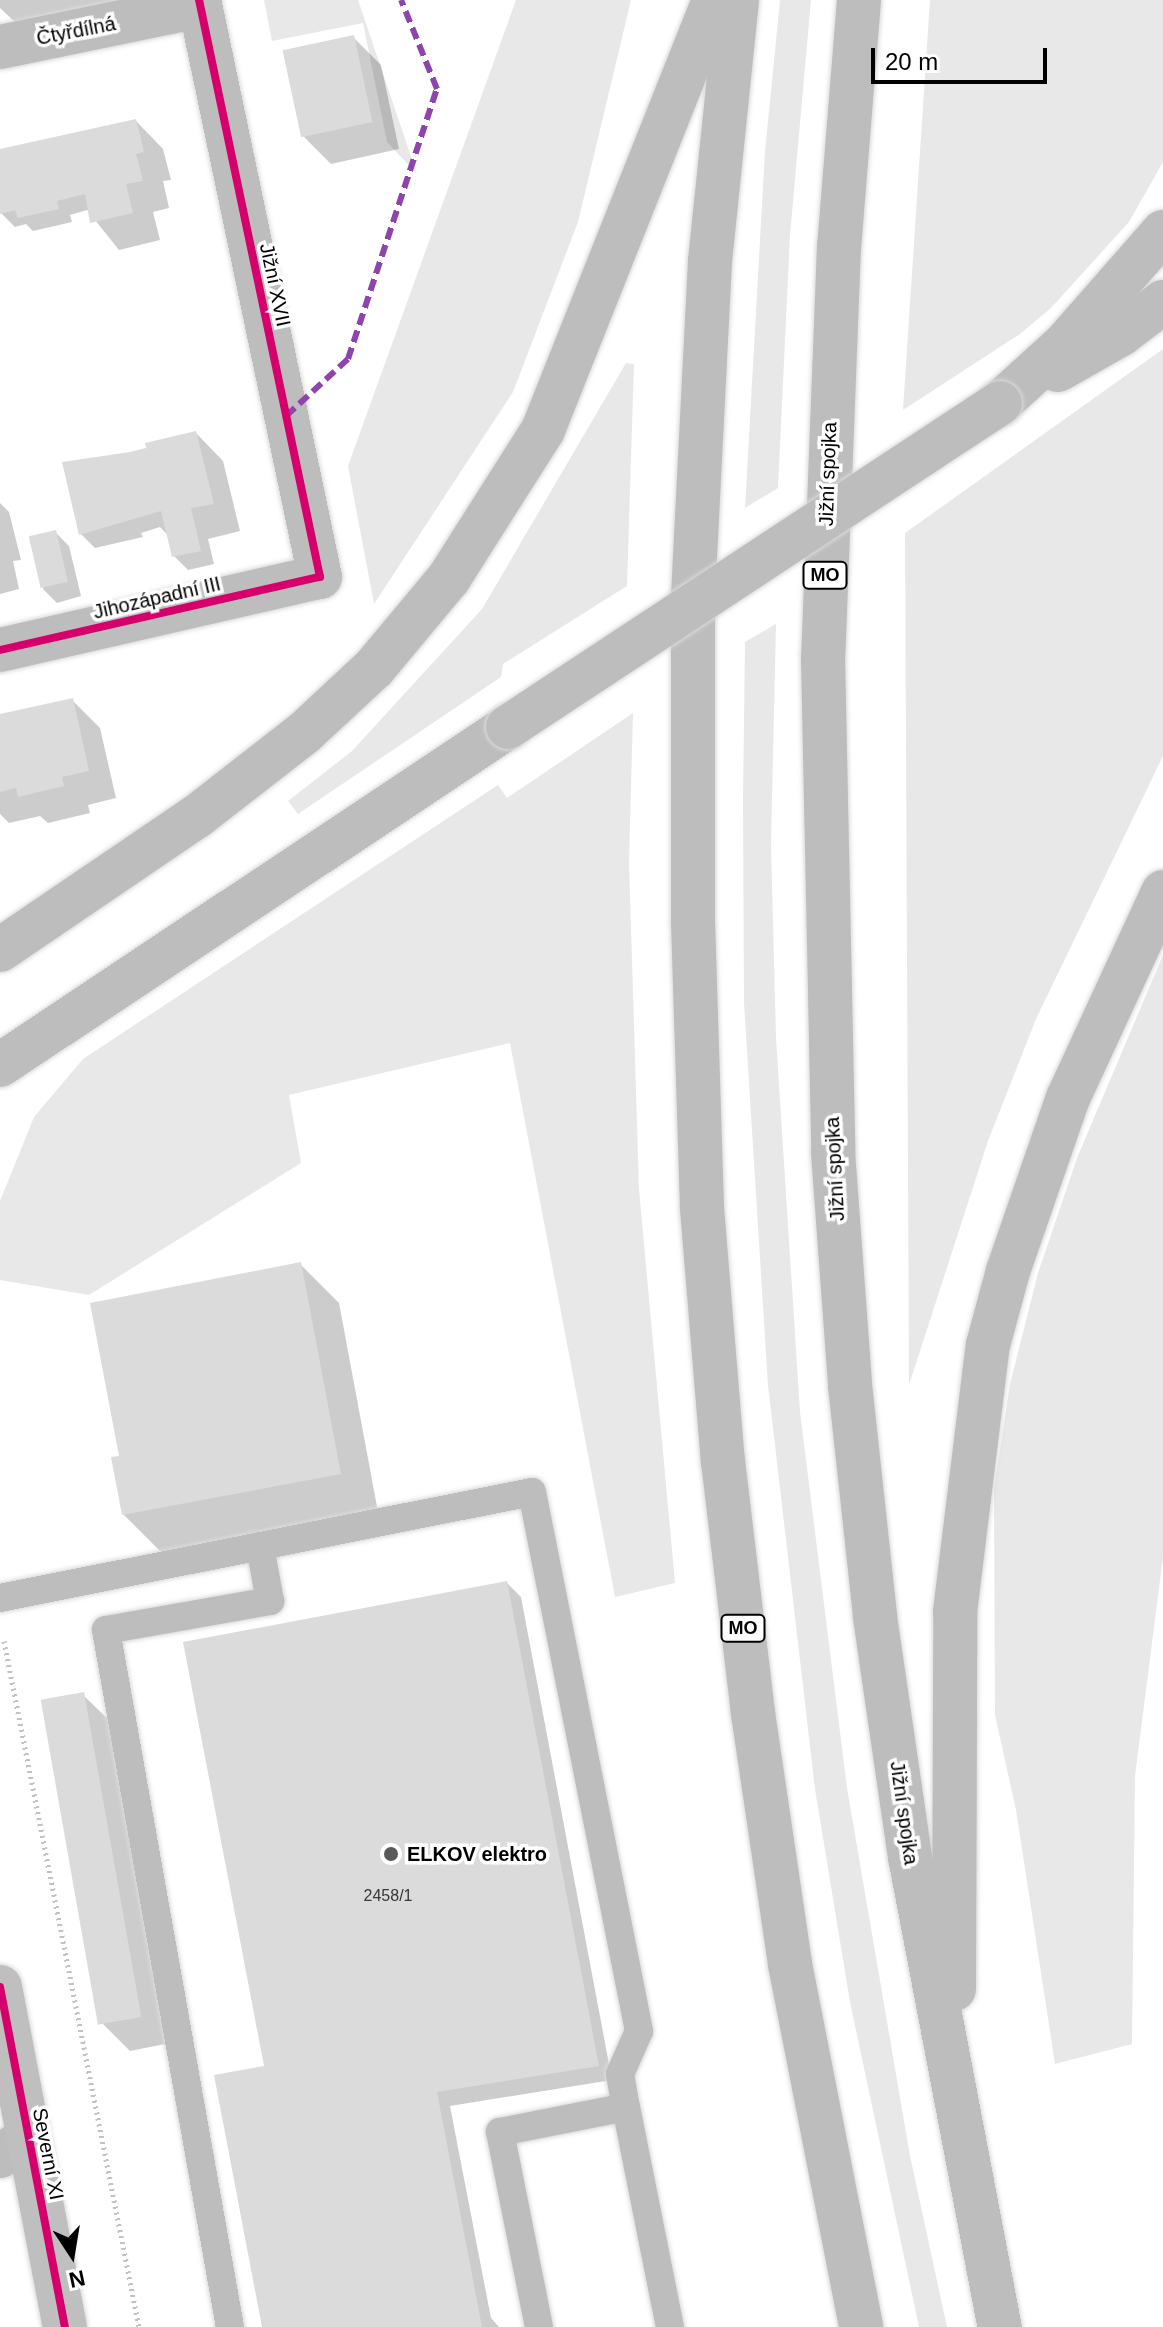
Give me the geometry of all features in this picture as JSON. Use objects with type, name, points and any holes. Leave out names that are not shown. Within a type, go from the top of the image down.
[{"type":"main road","points":[[0,950],[196,817],[294,742],[374,668],[449,578],[543,430],[714,0]]},
{"type":"main road","name":"MO","points":[[737,0],[709,277],[693,596],[693,921],[702,1208],[723,1461],[753,1713],[790,1964],[861,2327]]},
{"type":"main road","name":"Jižní spojka","points":[[859,0],[839,246],[824,625],[823,862],[833,1152],[850,1385],[875,1617],[910,1857],[953,2095],[1000,2327]]},
{"type":"main road","name":"Čtyřdílná","points":[[0,47],[199,3]]},
{"type":"main road","name":"Jižní XVII","points":[[199,3],[320,577]]},
{"type":"main road","points":[[1000,403],[1065,344],[1163,232]]},
{"type":"main road","points":[[0,1065],[1000,403],[1121,334],[1163,302]]},
{"type":"main road","name":"Jihozápadní III","points":[[0,650],[320,577]]},
{"type":"main road","points":[[953,2095],[955,1612],[988,1345],[1008,1271],[1068,1098],[1163,892]]},
{"type":"street","name":"Severní XI","points":[[0,1987],[14,2147],[65,2327]]},
{"type":"lane","points":[[0,1598],[532,1492],[639,2031],[620,2074],[670,2327]]},
{"type":"lane","points":[[230,2327],[106,1630],[270,1601],[260,1546]]},
{"type":"lane","points":[[539,2327],[500,2132],[626,2107]]},
{"type":"path","points":[[3,1634],[139,2327]]},
{"type":"shaded area","points":[[264,0],[358,0],[417,174],[387,142],[363,23],[272,41]]},
{"type":"shaded area","points":[[516,0],[631,0],[578,222],[513,392],[374,604],[348,466]]},
{"type":"shaded area","points":[[780,0],[811,0],[790,235],[778,488],[745,508],[765,151]]},
{"type":"shaded area","points":[[930,0],[1163,0],[1163,162],[1129,222],[1051,308],[1020,334],[903,410]]},
{"type":"shaded area","points":[[1163,349],[1163,756],[1036,1019],[988,1141],[909,1385],[905,533]]},
{"type":"shaded area","points":[[626,363],[634,364],[627,586],[503,664],[501,677],[298,814],[288,801],[352,751],[482,609]]},
{"type":"shaded area","points":[[776,624],[771,844],[776,1038],[800,1412],[847,1788],[910,2156],[947,2327],[919,2327],[850,2002],[815,1789],[768,1385],[744,1003],[743,800],[745,642]]},
{"type":"shaded area","points":[[633,713],[629,862],[639,1189],[675,1583],[615,1597],[510,1043],[289,1095],[301,1163],[89,1295],[0,1280],[0,1201],[34,1117],[83,1059],[498,785],[507,798]]},
{"type":"shaded area","points":[[1163,955],[1163,1557],[1135,1776],[1132,2044],[1055,2064],[1016,1810],[995,1715],[994,1488],[1010,1384],[1038,1273],[1077,1158]]},
{"type":"building","points":[[354,35],[373,122],[301,137],[283,50]]},
{"type":"building","points":[[136,119],[144,152],[136,154],[143,181],[126,184],[133,213],[90,223],[85,194],[57,201],[59,209],[18,218],[15,210],[0,214],[0,149]]},
{"type":"building","points":[[196,431],[214,504],[191,508],[201,551],[172,557],[161,511],[79,535],[62,462],[130,452],[146,448],[145,443]]},
{"type":"building","points":[[56,530],[68,582],[41,588],[29,536]]},
{"type":"building","points":[[73,698],[89,771],[62,777],[64,786],[18,797],[16,788],[0,792],[0,714]]},
{"type":"building","points":[[301,1262],[341,1474],[122,1515],[111,1457],[119,1456],[90,1303]]},
{"type":"building","name":"ELKOV elektro","points":[[507,1581],[599,2066],[437,2092],[482,2327],[262,2327],[214,2075],[264,2066],[183,1642]]},
{"type":"building","points":[[84,1692],[141,2017],[98,2025],[41,1700]]},
{"type":"marked path","points":[[286,416],[348,359],[437,89],[401,0]]},
{"type":"cycle path","points":[[0,650],[320,577],[199,0]]},
{"type":"cycle path","points":[[0,1987],[65,2327]]},
{"type":"place","name":"ELKOV elektro","points":[[391,1854]]}]
